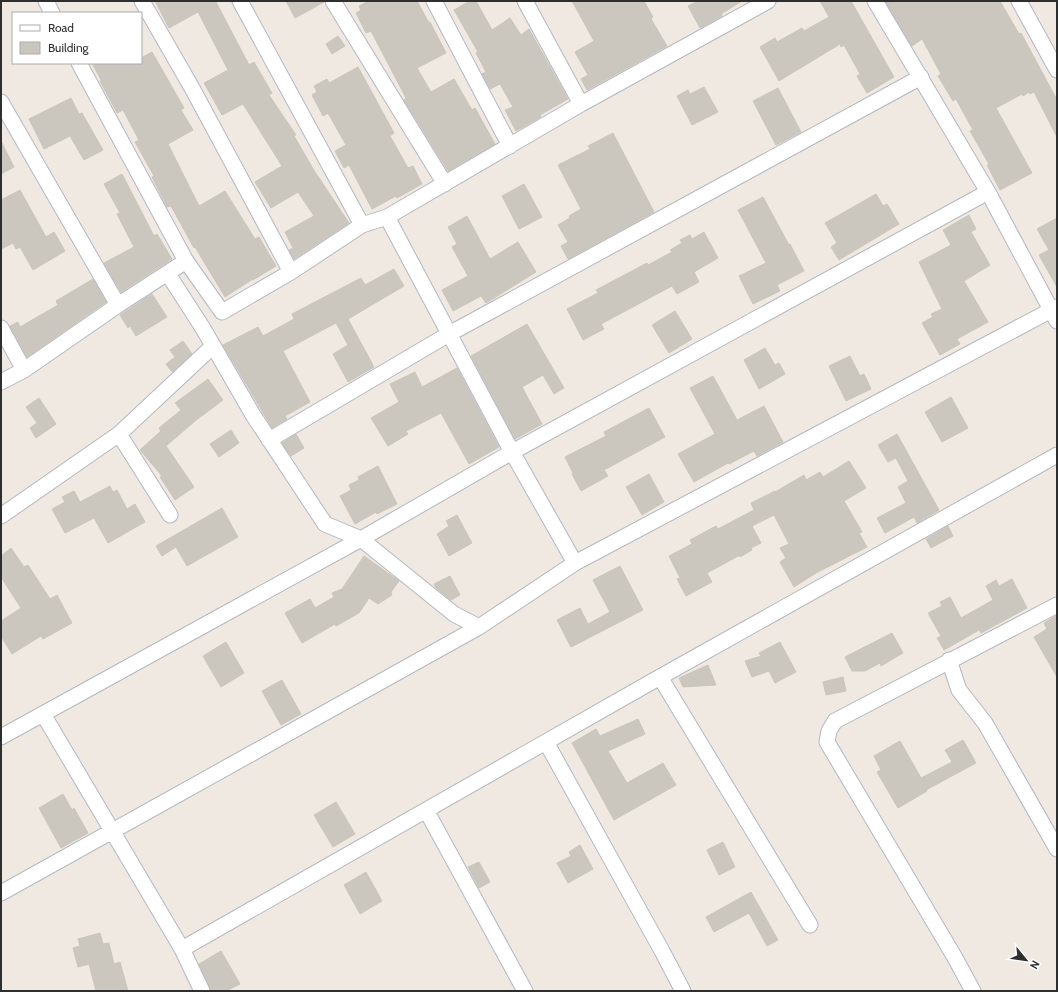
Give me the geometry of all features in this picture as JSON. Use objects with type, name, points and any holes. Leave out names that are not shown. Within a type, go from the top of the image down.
[{"type":"street","points":[[46,1],[52,12]]},
{"type":"street","points":[[142,1],[192,88],[291,272]]},
{"type":"street","points":[[240,1],[362,225]]},
{"type":"street","points":[[333,1],[445,184]]},
{"type":"street","points":[[434,1],[510,146]]},
{"type":"street","points":[[525,1],[581,104]]},
{"type":"street","points":[[80,64],[186,261],[222,312],[291,272],[362,225],[387,216],[445,184],[581,104],[768,1]]},
{"type":"street","points":[[1,894],[479,627],[575,563],[1055,313],[988,192],[875,1]]},
{"type":"street","points":[[1019,1],[1057,70]]},
{"type":"street","points":[[269,440],[449,334],[921,77]]},
{"type":"street","points":[[1,102],[118,305]]},
{"type":"street","points":[[1,737],[362,539],[512,452],[988,192]]},
{"type":"street","points":[[387,216],[512,452],[575,563]]},
{"type":"street","points":[[1,382],[24,370],[118,305],[186,261]]},
{"type":"street","points":[[168,274],[232,377],[253,415],[325,524],[362,539],[454,614],[479,627]]},
{"type":"street","points":[[1,328],[24,370]]},
{"type":"street","points":[[1,516],[119,434],[213,346]]},
{"type":"street","points":[[119,434],[170,515]]},
{"type":"street","points":[[182,949],[660,677],[1057,455]]},
{"type":"street","points":[[973,991],[827,742],[829,731],[835,720],[1057,605]]},
{"type":"street","points":[[949,660],[959,690],[985,723],[1057,849]]},
{"type":"street","points":[[660,677],[810,925]]},
{"type":"street","points":[[44,714],[182,949],[202,991]]},
{"type":"street","points":[[546,742],[683,991]]},
{"type":"street","points":[[426,810],[525,991]]},
{"type":"building","points":[[155,1],[218,1],[216,2],[249,65],[254,62],[272,93],[269,95],[296,135],[294,136],[315,172],[349,223],[294,259],[289,250],[293,248],[285,232],[314,216],[298,192],[271,208],[255,182],[282,166],[243,104],[222,115],[204,83],[228,70],[198,12],[169,28]]},
{"type":"building","points":[[286,1],[324,1],[324,2],[295,18]]},
{"type":"building","points":[[369,1],[417,1],[446,53],[417,68],[431,92],[454,79],[472,110],[475,108],[495,144],[448,171],[404,100],[406,98],[371,31],[366,33],[356,13],[361,10],[359,6]]},
{"type":"building","points":[[470,1],[476,1],[492,30],[510,18],[521,35],[529,29],[568,99],[516,131],[505,110],[513,107],[500,84],[490,89],[482,74],[486,72],[476,53],[478,52],[454,10]]},
{"type":"building","points":[[572,1],[644,1],[653,17],[651,19],[667,46],[587,90],[581,79],[588,75],[575,52],[594,41]]},
{"type":"building","points":[[698,1],[742,1],[721,14],[722,16],[700,28],[688,6]]},
{"type":"building","points":[[820,1],[851,1],[894,77],[867,93],[857,76],[860,74],[844,45],[841,47],[840,44],[779,81],[760,47],[775,38],[777,42],[802,28],[804,31],[829,17]]},
{"type":"building","points":[[885,1],[1000,1],[1019,34],[1021,33],[1057,100],[1057,137],[1034,92],[1030,94],[1029,92],[1023,96],[1022,94],[996,108],[1032,173],[1000,190],[987,165],[989,164],[970,131],[973,130],[956,99],[953,101],[938,76],[941,74],[922,39],[912,46]]},
{"type":"building","points":[[338,36],[345,46],[332,54],[326,44]]},
{"type":"building","points":[[152,52],[184,108],[181,110],[193,130],[168,144],[199,206],[225,191],[255,239],[259,237],[276,266],[225,297],[195,247],[194,248],[171,206],[167,207],[152,177],[154,176],[135,142],[139,140],[123,110],[117,113],[93,64],[142,64],[142,57]]},
{"type":"building","points":[[358,67],[394,133],[390,136],[408,168],[413,166],[422,184],[397,198],[396,196],[372,209],[349,165],[344,168],[335,151],[346,145],[328,113],[323,116],[312,95],[317,92],[314,86],[327,79],[329,83]]},
{"type":"building","points":[[704,87],[718,112],[692,125],[677,96],[688,90],[690,94]]},
{"type":"building","points":[[778,88],[801,132],[776,145],[753,101]]},
{"type":"building","points":[[71,98],[79,114],[82,113],[103,150],[84,160],[70,136],[44,149],[29,119]]},
{"type":"building","points":[[613,133],[654,212],[568,259],[561,246],[568,242],[558,225],[581,209],[558,165],[590,149],[588,146]]},
{"type":"building","points":[[1,141],[14,167],[1,174]]},
{"type":"building","points":[[122,174],[154,236],[157,234],[172,259],[121,292],[104,263],[134,247],[117,214],[120,213],[104,184]]},
{"type":"building","points":[[524,184],[542,217],[519,229],[502,196]]},
{"type":"building","points":[[20,190],[46,237],[54,232],[65,251],[33,270],[20,247],[16,249],[13,243],[1,249],[1,200]]},
{"type":"building","points":[[876,194],[883,206],[887,204],[899,224],[839,260],[831,247],[837,243],[825,223]]},
{"type":"building","points":[[763,197],[804,271],[777,285],[780,291],[753,304],[739,276],[766,263],[738,210]]},
{"type":"building","points":[[969,215],[976,229],[971,232],[990,265],[964,281],[988,322],[957,339],[960,344],[940,355],[922,323],[933,317],[931,314],[942,309],[919,262],[951,245],[943,230]]},
{"type":"building","points":[[467,216],[490,259],[518,242],[536,272],[486,303],[481,296],[453,311],[442,290],[468,276],[452,247],[457,244],[448,227]]},
{"type":"building","points":[[1057,218],[1057,287],[1039,255],[1049,250],[1037,229]]},
{"type":"building","points":[[704,232],[718,258],[694,272],[699,282],[677,294],[672,286],[601,324],[604,329],[583,340],[567,309],[598,293],[596,290],[647,263],[648,265],[672,252],[670,250],[682,243],[680,240],[690,235],[692,239]]},
{"type":"building","points":[[394,269],[404,286],[348,319],[374,367],[348,382],[333,354],[348,345],[336,323],[283,351],[310,402],[285,416],[287,419],[272,428],[223,345],[258,327],[263,336],[294,319],[292,314],[361,278],[365,285]]},
{"type":"building","points":[[93,279],[106,302],[27,357],[10,326],[18,322],[20,327],[58,305],[56,301]]},
{"type":"building","points":[[152,294],[167,317],[136,336],[130,326],[128,328],[120,315]]},
{"type":"building","points":[[675,311],[692,339],[669,353],[652,325]]},
{"type":"building","points":[[527,324],[564,388],[554,394],[543,375],[522,387],[542,424],[515,439],[471,356]]},
{"type":"building","points":[[183,341],[192,354],[172,372],[166,364],[175,357],[170,350]]},
{"type":"building","points":[[765,348],[775,365],[779,363],[785,374],[759,389],[744,360]]},
{"type":"building","points":[[850,356],[860,376],[864,374],[871,389],[846,401],[829,366]]},
{"type":"building","points":[[457,368],[499,447],[469,464],[441,413],[406,431],[408,434],[388,446],[371,418],[399,402],[390,384],[415,372],[422,387]]},
{"type":"building","points":[[713,376],[737,420],[764,406],[783,442],[757,456],[754,451],[729,464],[728,463],[694,482],[678,454],[715,434],[690,388]]},
{"type":"building","points":[[208,379],[223,400],[195,421],[166,446],[194,487],[175,500],[160,477],[162,476],[140,450],[161,431],[159,428],[181,410],[175,403]]},
{"type":"building","points":[[951,397],[968,428],[942,442],[925,412]]},
{"type":"building","points":[[39,398],[56,424],[36,438],[30,428],[37,423],[26,407]]},
{"type":"building","points":[[649,408],[665,437],[604,470],[608,476],[581,491],[565,457],[606,436],[604,432]]},
{"type":"building","points":[[231,430],[239,443],[219,457],[210,444]]},
{"type":"building","points":[[296,434],[304,448],[291,456],[282,443]]},
{"type":"building","points":[[897,434],[939,510],[917,523],[914,517],[885,533],[877,518],[906,503],[898,487],[908,481],[896,458],[888,462],[878,445]]},
{"type":"building","points":[[849,461],[866,488],[844,501],[862,532],[859,533],[867,547],[816,573],[794,587],[780,562],[786,558],[780,548],[789,544],[774,515],[752,526],[761,543],[751,548],[752,550],[740,557],[740,555],[707,573],[712,582],[686,596],[677,579],[680,578],[669,556],[692,544],[690,540],[716,526],[718,529],[754,510],[751,503],[775,492],[804,475],[806,480],[820,472],[823,477]]},
{"type":"building","points":[[378,466],[397,504],[377,514],[376,512],[355,524],[340,496],[351,490],[349,485],[359,480],[358,477]]},
{"type":"building","points":[[649,474],[664,502],[642,515],[626,487]]},
{"type":"building","points":[[110,486],[113,492],[117,490],[127,509],[135,504],[145,522],[108,543],[94,518],[65,533],[52,509],[65,502],[62,497],[74,491],[80,502]]},
{"type":"building","points":[[222,508],[238,537],[187,566],[176,547],[162,556],[156,546]]},
{"type":"building","points":[[457,515],[472,543],[449,556],[437,534],[449,526],[446,521]]},
{"type":"building","points":[[948,526],[953,536],[931,548],[926,539]]},
{"type":"building","points":[[11,548],[24,567],[28,565],[50,599],[57,595],[72,623],[43,639],[41,636],[12,654],[1,636],[1,621],[21,608],[1,577],[1,556]]},
{"type":"building","points":[[364,556],[399,581],[391,592],[392,595],[378,604],[369,598],[359,613],[336,626],[335,624],[302,643],[285,613],[310,599],[315,608],[334,597],[332,593],[342,589]]},
{"type":"building","points":[[620,566],[643,610],[571,647],[557,620],[580,608],[588,624],[610,612],[593,580]]},
{"type":"building","points":[[450,576],[460,595],[451,600],[436,588],[434,584]]},
{"type":"building","points":[[1012,579],[1027,608],[981,633],[979,630],[944,650],[937,638],[941,636],[928,613],[942,606],[940,602],[950,597],[961,618],[993,600],[986,586],[996,580],[999,586]]},
{"type":"building","points":[[1057,615],[1057,677],[1034,637],[1047,629],[1044,623]]},
{"type":"building","points":[[892,633],[903,653],[881,666],[880,663],[865,671],[852,671],[845,657]]},
{"type":"building","points":[[226,642],[244,673],[221,687],[203,656]]},
{"type":"building","points":[[780,642],[796,672],[775,683],[769,671],[752,677],[745,661],[761,656],[759,653]]},
{"type":"building","points":[[708,665],[716,685],[683,687],[679,678]]},
{"type":"building","points":[[843,677],[846,691],[826,695],[823,682]]},
{"type":"building","points":[[282,680],[301,714],[281,725],[262,691]]},
{"type":"building","points":[[638,719],[645,734],[608,751],[627,783],[663,763],[676,785],[614,820],[572,743],[596,729],[600,736]]},
{"type":"building","points":[[963,740],[976,763],[926,790],[927,791],[898,808],[877,772],[881,770],[874,756],[900,741],[921,778],[952,762],[945,750]]},
{"type":"building","points":[[63,794],[72,810],[74,808],[88,833],[61,848],[39,808]]},
{"type":"building","points":[[336,802],[355,834],[333,847],[314,815]]},
{"type":"building","points":[[723,842],[735,867],[719,875],[707,850]]},
{"type":"building","points":[[580,845],[593,869],[568,883],[557,863],[571,856],[569,852]]},
{"type":"building","points":[[479,862],[490,882],[479,888],[468,867]]},
{"type":"building","points":[[366,872],[382,901],[360,914],[344,885]]},
{"type":"building","points":[[751,892],[778,940],[767,946],[749,913],[714,932],[706,917]]},
{"type":"building","points":[[100,933],[103,944],[109,943],[114,964],[120,962],[128,991],[96,991],[89,964],[78,967],[73,948],[80,946],[78,939]]},
{"type":"building","points":[[221,951],[240,984],[226,991],[211,991],[199,964]]}]
